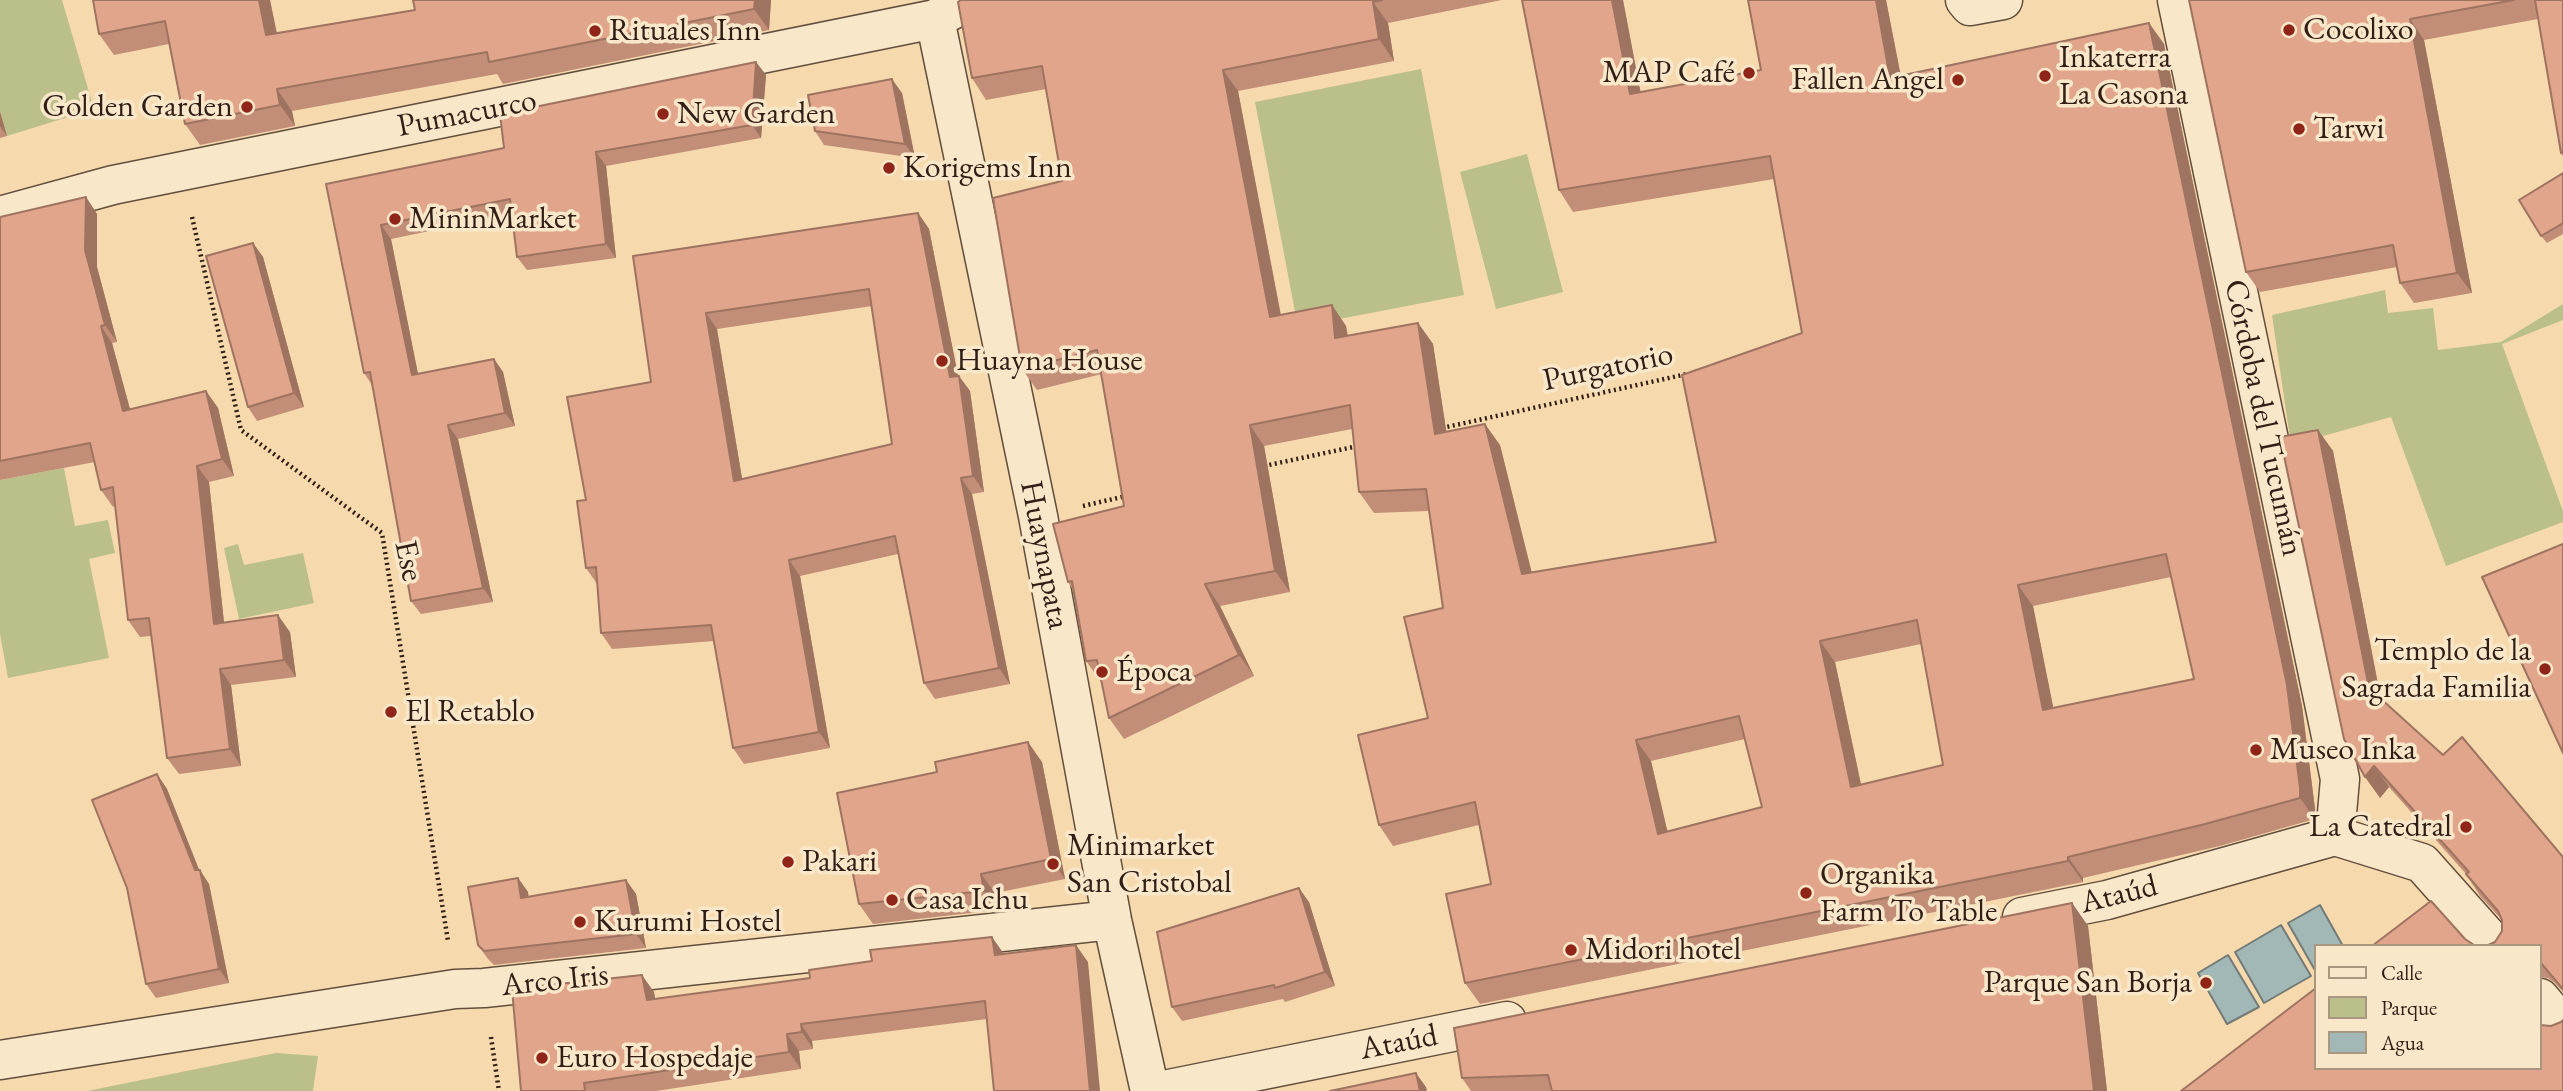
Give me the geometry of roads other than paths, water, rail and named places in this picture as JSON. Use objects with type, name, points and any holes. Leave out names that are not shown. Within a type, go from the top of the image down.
[{"type":"street","name":"Pumacurco","points":[[0,216],[113,185],[935,19],[971,0]]},
{"type":"street","points":[[1965,0],[1970,6],[2003,0]]},
{"type":"street","name":"Córdoba del Tucumán","points":[[2177,0],[2340,779],[2335,836]]},
{"type":"street","name":"Huaynapata","points":[[935,19],[1038,516],[1112,919],[1150,1091]]},
{"type":"street","points":[[2335,836],[2422,863],[2494,944]]},
{"type":"street","name":"Ataúd","points":[[1985,924],[2108,900],[2335,836]]},
{"type":"street","name":"Arco Iris","points":[[0,1060],[470,989],[1112,919]]},
{"type":"street","points":[[2542,1000],[2563,1026]]},
{"type":"street","name":"Ataúd","points":[[1159,1091],[1538,1014]]},
{"type":"water","points":[[2320,905],[2342,944],[2314,944],[2314,968],[2288,923]]},
{"type":"water","points":[[2281,925],[2311,976],[2264,1003],[2235,952]]},
{"type":"water","points":[[2228,955],[2259,1007],[2227,1024],[2198,973]]},
{"type":"place","name":"Cocolixo","points":[[2289,30]]},
{"type":"place","name":"Rituales Inn","points":[[595,31]]},
{"type":"place","name":"MAP Café","points":[[1749,73]]},
{"type":"place","name":"Inkaterra La Casona","points":[[2045,76]]},
{"type":"place","name":"Fallen Angel","points":[[1958,80]]},
{"type":"place","name":"Golden Garden","points":[[247,107]]},
{"type":"place","name":"New Garden","points":[[663,114]]},
{"type":"place","name":"Tarwi","points":[[2299,129]]},
{"type":"place","name":"Korigems Inn","points":[[889,168]]},
{"type":"place","name":"MininMarket","points":[[395,219]]},
{"type":"place","name":"Huayna House","points":[[942,361]]},
{"type":"place","name":"Templo de la Sagrada Familia","points":[[2545,669]]},
{"type":"place","name":"Época","points":[[1102,672]]},
{"type":"place","name":"El Retablo","points":[[391,712]]},
{"type":"place","name":"Museo Inka","points":[[2256,750]]},
{"type":"place","name":"La Catedral","points":[[2466,827]]},
{"type":"place","name":"Pakari","points":[[788,862]]},
{"type":"place","name":"Minimarket San Cristobal","points":[[1053,864]]},
{"type":"place","name":"Organika Farm To Table","points":[[1806,893]]},
{"type":"place","name":"Casa Ichu","points":[[892,900]]},
{"type":"place","name":"Kurumi Hostel","points":[[580,922]]},
{"type":"place","name":"Midori hotel","points":[[1571,950]]},
{"type":"place","name":"Parque San Borja","points":[[2206,983]]},
{"type":"place","name":"Euro Hospedaje","points":[[542,1058]]}]
